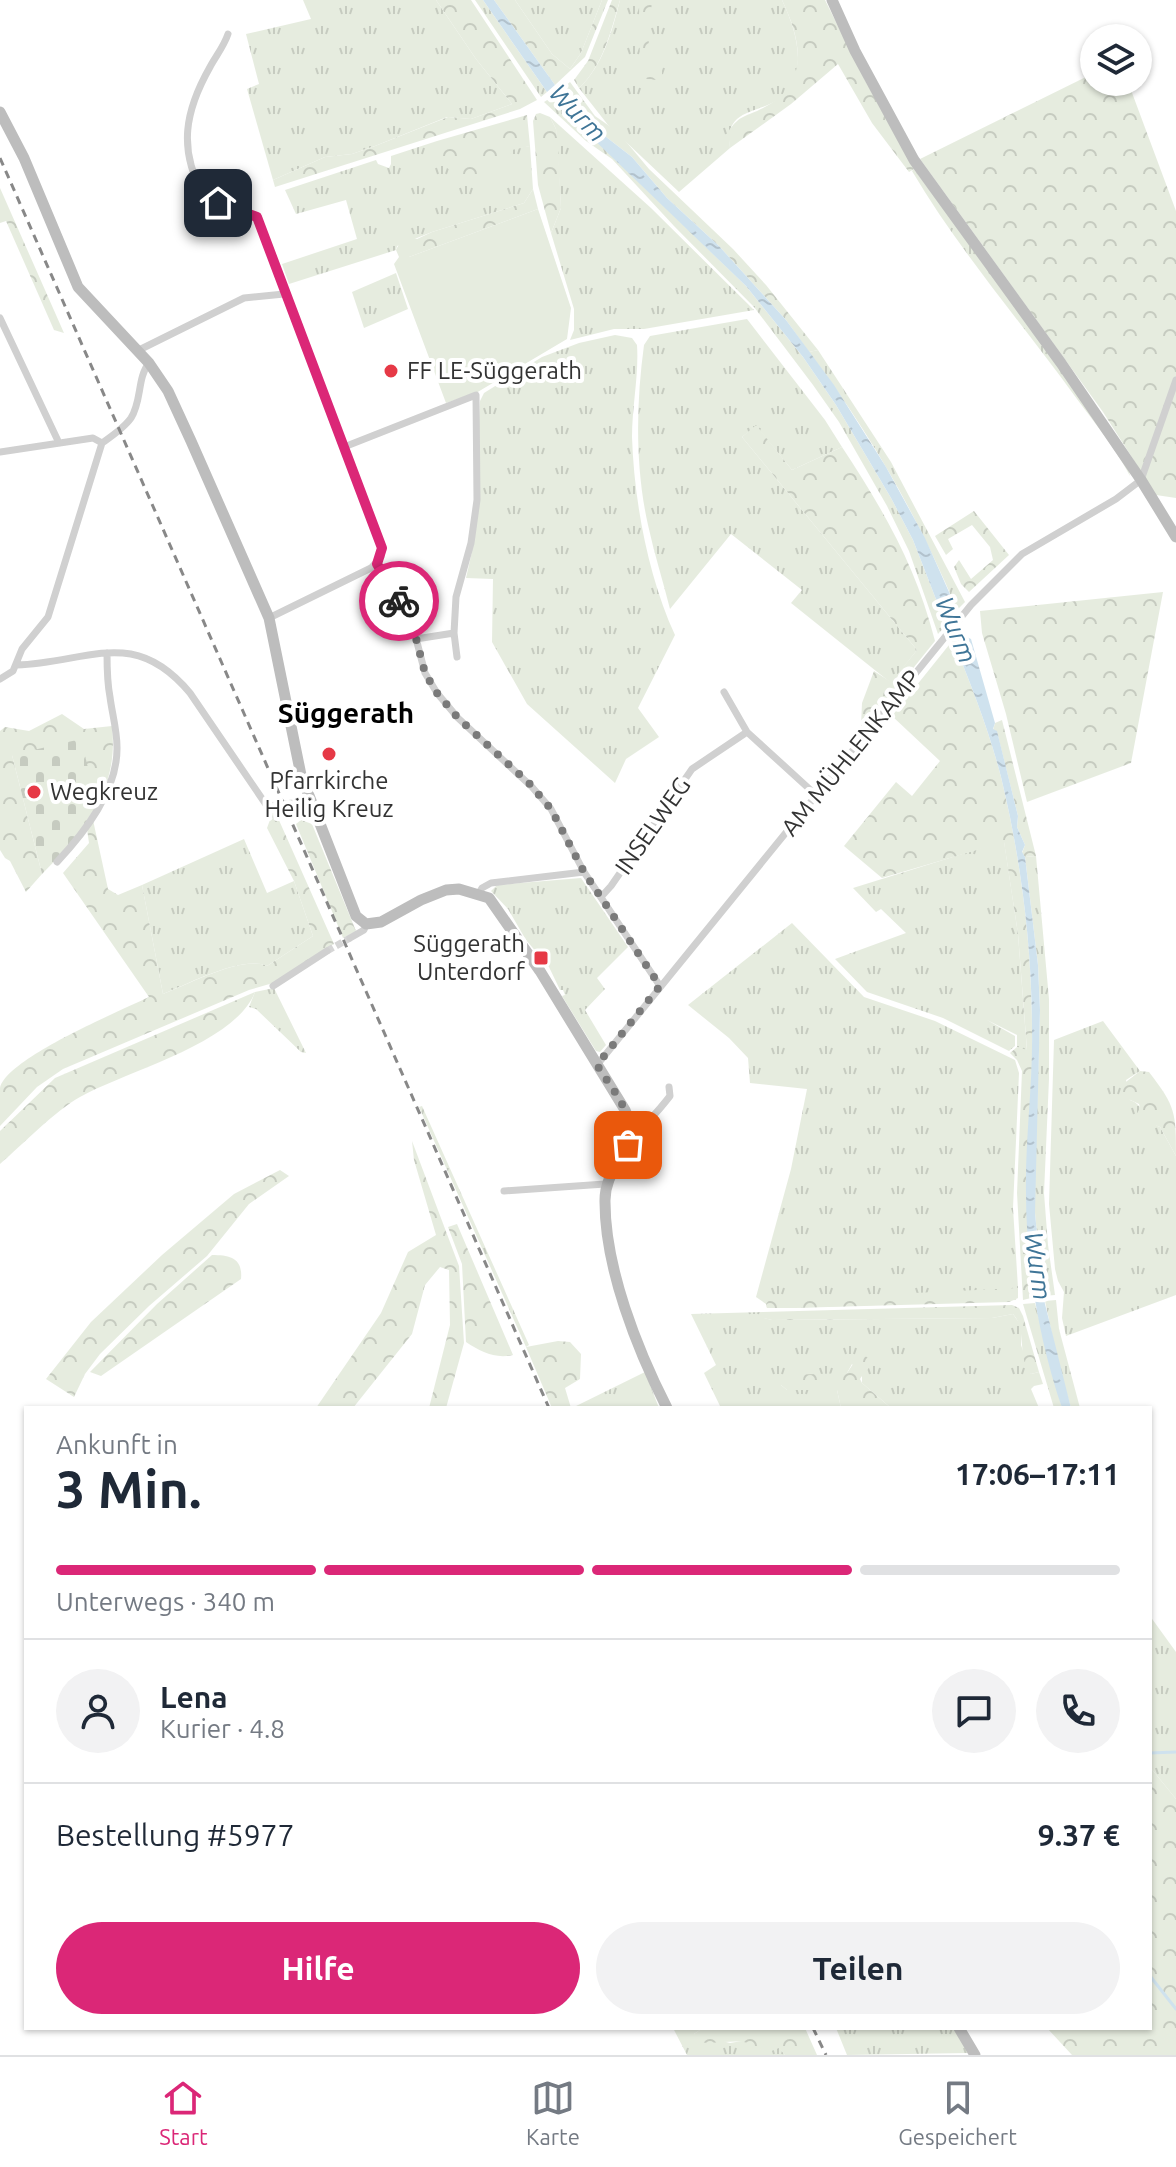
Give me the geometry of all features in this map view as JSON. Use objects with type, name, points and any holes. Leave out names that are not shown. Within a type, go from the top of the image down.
[{"type":"main road","points":[[832,0],[855,51],[914,160],[1061,363],[1176,537]]},
{"type":"main road","points":[[0,112],[24,158],[78,287],[139,350],[173,400],[269,618],[309,797],[356,916],[366,924],[381,922],[446,890],[479,893],[497,905],[625,1110],[631,1132],[628,1145],[605,1184],[604,1204],[614,1274],[664,1403]]},
{"type":"main road","points":[[960,2030],[975,2055]]},
{"type":"street","points":[[228,34],[194,98],[186,127],[188,159],[203,194],[218,203],[257,217],[382,548],[377,564],[269,618]]},
{"type":"street","points":[[139,350],[244,298],[284,294]]},
{"type":"street","points":[[0,318],[59,443]]},
{"type":"street","points":[[0,679],[13,671],[22,649],[48,617],[102,443],[130,420],[149,363]]},
{"type":"street","points":[[1141,480],[1176,380]]},
{"type":"street","points":[[344,447],[476,395],[477,500],[471,543],[456,597],[454,633],[457,657]]},
{"type":"street","points":[[0,452],[93,438],[102,443]]},
{"type":"street","name":"AM MÜHLENKAMP","points":[[597,1065],[962,617],[1022,554],[1116,499],[1141,480]]},
{"type":"street","points":[[377,564],[412,623],[425,673],[437,693],[458,718],[528,782],[551,809],[584,872],[660,986]]},
{"type":"street","points":[[416,639],[454,633]]},
{"type":"street","points":[[17,665],[107,653],[129,653],[154,661],[175,675],[190,693],[267,806],[293,803],[309,797]]},
{"type":"street","points":[[57,862],[87,827],[115,768],[117,747],[107,653]]},
{"type":"street","points":[[724,692],[747,732],[816,795]]},
{"type":"street","name":"INSELWEG","points":[[601,897],[692,769],[747,732]]},
{"type":"street","name":"INSELWEG","points":[[479,893],[491,883],[584,872]]},
{"type":"street","points":[[350,938],[364,930],[366,924]]},
{"type":"street","points":[[273,986],[327,951]]},
{"type":"street","points":[[631,1132],[656,1113],[670,1096],[669,1087]]},
{"type":"street","points":[[504,1191],[605,1184]]},
{"type":"green space","points":[[303,0],[436,0],[476,59],[512,104],[471,119],[447,117],[352,154],[325,157],[273,180],[247,89],[259,84],[246,34],[311,19]]},
{"type":"green space","points":[[436,0],[471,0],[537,100],[520,109],[275,187],[273,180],[325,157],[352,154],[448,117],[471,119],[512,104],[476,59]]},
{"type":"green space","points":[[475,0],[483,0],[547,92],[541,97]]},
{"type":"green space","points":[[494,0],[515,0],[552,54],[570,69],[581,53],[602,0],[608,0],[585,57],[555,85]]},
{"type":"green space","points":[[515,0],[602,0],[581,53],[570,69],[552,54]]},
{"type":"green space","points":[[612,0],[620,0],[605,47],[594,69],[579,88],[574,80],[588,61]]},
{"type":"green space","points":[[620,0],[782,0],[792,24],[798,64],[790,87],[776,101],[737,119],[729,136],[730,148],[679,192],[608,125],[579,88],[600,59]]},
{"type":"green space","points":[[639,0],[652,0],[648,52],[662,68],[657,80],[647,79],[640,72]]},
{"type":"green space","points":[[782,0],[825,0],[914,169],[909,172],[872,123],[838,64],[791,104],[730,148],[728,132],[732,126],[778,98],[789,87],[795,74],[797,46]]},
{"type":"green space","points":[[1080,80],[1080,96],[1133,96],[1176,211],[1176,498],[1156,495],[1103,412],[920,159]]},
{"type":"green space","points":[[570,82],[595,116],[618,132],[649,169],[733,249],[818,350],[809,352],[786,320],[719,246],[667,198],[632,157],[601,133],[559,91]]},
{"type":"green space","points":[[552,97],[746,286],[803,357],[836,405],[913,540],[946,625],[938,634],[909,551],[887,506],[839,422],[813,385],[754,307],[612,159],[586,141],[544,102]]},
{"type":"green space","points":[[540,113],[550,117],[556,129],[558,146],[561,208],[551,233],[538,185],[533,121]]},
{"type":"green space","points":[[527,115],[530,146],[512,150],[505,167],[496,175],[479,179],[461,176],[437,160],[437,141]]},
{"type":"green space","points":[[550,117],[651,208],[754,310],[644,329],[614,329],[570,340],[574,330],[574,309],[551,233],[561,208],[556,129]]},
{"type":"green space","points":[[437,141],[437,160],[530,146],[533,189],[524,203],[432,232],[397,246],[396,250],[289,284],[282,264],[357,239],[346,200],[296,214],[285,190],[376,160],[389,168],[391,156]]},
{"type":"green space","points":[[914,169],[1046,347],[1129,471],[1130,476],[1104,434],[949,229],[912,171]]},
{"type":"green space","points":[[0,188],[64,333],[54,330],[6,221],[0,223]]},
{"type":"green space","points":[[533,189],[538,209],[409,257],[399,257],[396,250],[401,240],[410,237],[417,239],[524,203]]},
{"type":"green space","points":[[538,209],[571,308],[567,339],[476,393],[446,403],[394,264],[399,257],[409,257]]},
{"type":"green space","points":[[396,273],[408,309],[364,328],[352,292]]},
{"type":"green space","points":[[747,319],[825,420],[842,447],[792,470],[756,426],[742,437],[917,650],[891,683],[791,603],[802,590],[731,534],[670,609],[650,536],[641,481],[638,413],[644,345],[650,336]]},
{"type":"green space","points":[[615,335],[632,338],[637,345],[632,437],[636,486],[650,563],[675,635],[638,708],[659,737],[626,759],[615,783],[527,704],[492,642],[493,579],[466,578],[473,547],[480,401],[484,393],[542,357],[579,343]]},
{"type":"green space","points":[[818,350],[891,462],[965,602],[957,610],[891,476],[809,352]]},
{"type":"green space","points":[[756,425],[792,470],[842,447],[885,517],[918,588],[935,641],[894,692],[861,726],[862,703],[874,671],[891,682],[917,650],[742,437]]},
{"type":"green space","points":[[974,511],[1009,555],[969,592],[961,584],[954,567],[959,560],[971,579],[993,560],[990,547],[972,525],[948,539],[953,549],[946,555],[935,536]]},
{"type":"green space","points":[[1163,592],[1131,763],[1027,802],[982,633],[980,611]]},
{"type":"green space","points":[[953,640],[1001,777],[1020,871],[1027,935],[1032,1030],[1030,1164],[1035,1297],[1023,1300],[1017,1193],[1022,1071],[1010,1053],[1017,1047],[1027,1050],[1018,934],[1004,842],[882,878],[844,846],[896,782],[912,796],[940,761],[892,716]]},
{"type":"green space","points":[[62,714],[84,729],[112,726],[111,766],[97,805],[12,755],[42,874],[26,892],[10,861],[0,850],[0,731],[5,727],[29,731]]},
{"type":"green space","points":[[1002,720],[1036,856],[1025,857],[1022,853],[1025,845],[1017,827],[1018,816],[997,732],[993,730],[995,723]]},
{"type":"green space","points":[[81,739],[97,805],[72,843],[42,874],[12,755]]},
{"type":"green space","points":[[274,809],[334,944],[273,983],[249,990],[63,1069],[37,1087],[0,1126],[0,1088],[7,1076],[22,1063],[66,1037],[149,997],[63,873],[89,843],[87,829],[93,820],[108,889],[118,895],[142,885],[163,994],[230,967],[244,964],[267,966],[313,936],[294,881],[267,828]]},
{"type":"green space","points":[[301,820],[312,824],[356,931],[343,938],[296,824]]},
{"type":"green space","points":[[244,839],[267,893],[294,881],[313,936],[267,966],[244,964],[230,967],[163,994],[142,885]]},
{"type":"green space","points":[[1004,841],[1018,934],[1027,1051],[1017,1047],[1017,1035],[987,1020],[1015,1036],[1015,1046],[1009,1051],[943,1018],[867,992],[835,959],[906,933],[881,909],[876,912],[853,888]]},
{"type":"green space","points":[[1036,856],[1049,999],[1044,1193],[1055,1295],[1043,1296],[1035,1213],[1040,1010],[1038,965],[1025,857]]},
{"type":"green space","points":[[581,878],[628,947],[597,978],[605,989],[585,1010],[606,1045],[600,1052],[596,1051],[562,996],[565,995],[563,990],[560,990],[549,967],[526,940],[508,909],[491,891],[497,885]]},
{"type":"green space","points":[[792,923],[864,997],[935,1021],[1015,1060],[1019,1073],[1013,1208],[1016,1300],[767,1308],[756,1297],[791,1169],[807,1089],[750,1083],[748,1058],[729,1038],[688,1005]]},
{"type":"green space","points":[[274,988],[306,1053],[301,1052],[256,1009],[249,1007],[255,992]]},
{"type":"green space","points":[[255,992],[244,1010],[226,1027],[177,1054],[70,1103],[0,1164],[0,1131],[55,1078]]},
{"type":"green space","points":[[1103,1021],[1140,1071],[1126,1080],[1130,1100],[1160,1127],[1176,1156],[1176,1295],[1066,1336],[1062,1318],[1064,1292],[1055,1269],[1049,1204],[1054,1040]]},
{"type":"green space","points":[[1140,1071],[1149,1072],[1173,1111],[1176,1156],[1160,1127],[1139,1125],[1135,1117],[1139,1104],[1124,1097],[1122,1085]]},
{"type":"green space","points":[[422,1106],[529,1345],[526,1347],[419,1107]]},
{"type":"green space","points":[[412,1141],[459,1266],[464,1343],[447,1406],[430,1406],[450,1325],[449,1270],[440,1267],[425,1285],[412,1334],[355,1406],[317,1406],[381,1313],[408,1252],[436,1235],[414,1160]]},
{"type":"green space","points":[[280,1170],[289,1176],[249,1204],[207,1256],[100,1354],[85,1374],[74,1397],[46,1379],[91,1322],[162,1255],[234,1194]]},
{"type":"green space","points":[[457,1224],[513,1355],[488,1354],[466,1342],[462,1264],[448,1227]]},
{"type":"green space","points":[[212,1255],[234,1259],[240,1266],[241,1279],[101,1376],[90,1372],[157,1304]]},
{"type":"green space","points":[[1018,1288],[1018,1298],[1009,1302],[792,1308],[767,1308],[766,1304],[769,1300]]},
{"type":"green space","points":[[1056,1300],[1059,1329],[1079,1406],[1070,1406],[1045,1301]]},
{"type":"green space","points":[[1035,1303],[1061,1406],[1053,1406],[1023,1304]]},
{"type":"green space","points":[[1012,1305],[1019,1308],[1023,1316],[1039,1372],[1031,1374],[1027,1367],[1020,1328],[1013,1314],[992,1318],[763,1318],[763,1312]]},
{"type":"green space","points":[[763,1312],[764,1318],[772,1320],[992,1318],[1013,1314],[1022,1327],[1021,1345],[1031,1374],[1039,1372],[1043,1384],[1031,1389],[1038,1406],[889,1406],[862,1383],[862,1376],[852,1364],[847,1373],[781,1385],[787,1390],[837,1390],[841,1406],[720,1406],[704,1373],[716,1365],[691,1314]]},
{"type":"green space","points":[[570,1342],[581,1354],[580,1379],[565,1388],[570,1406],[551,1406],[526,1347]]},
{"type":"green space","points":[[859,1355],[867,1357],[870,1364],[860,1379],[889,1406],[841,1406],[837,1390],[787,1390],[781,1385],[783,1377],[788,1375],[847,1373]]},
{"type":"green space","points":[[645,1372],[658,1406],[576,1406]]},
{"type":"green space","points":[[1152,1619],[1176,1652],[1176,1799],[1152,1769]]},
{"type":"green space","points":[[1152,1769],[1176,1799],[1176,2055],[1072,2055],[1049,2030],[1152,2030]]},
{"type":"green space","points":[[674,2030],[700,2030],[694,2034],[730,2043],[753,2042],[761,2050],[779,2047],[785,2055],[687,2055]]},
{"type":"green space","points":[[700,2030],[806,2030],[817,2055],[785,2055],[779,2048],[764,2054],[743,2042],[700,2042],[694,2034]]},
{"type":"green space","points":[[837,2030],[955,2030],[968,2053],[847,2055]]},
{"type":"water","points":[[483,0],[494,0],[555,85],[547,92]]},
{"type":"water","name":"Wurm","points":[[559,91],[601,133],[632,157],[667,198],[719,246],[786,320],[834,385],[886,467],[925,538],[957,610],[946,625],[913,540],[891,498],[836,405],[803,357],[746,286],[561,108],[552,97]]},
{"type":"water","name":"Wurm","points":[[962,627],[965,636],[971,639],[1018,816],[1017,827],[1025,845],[1022,852],[1038,965],[1040,1010],[1035,1213],[1043,1296],[1070,1406],[1061,1406],[1047,1356],[1035,1302],[1028,1247],[1026,1173],[1032,1050],[1031,998],[1020,871],[996,759],[953,640]]},
{"type":"waterway","points":[[1152,1753],[1176,1752]]},
{"type":"waterway","points":[[1152,1979],[1176,2009]]},
{"type":"tunnel","points":[[327,951],[350,938]]},
{"type":"railway","points":[[0,158],[548,1406]]},
{"type":"railway","points":[[814,2030],[826,2055]]},
{"type":"way so far","points":[[399,601],[412,623],[425,673],[437,693],[458,718],[528,782],[551,809],[584,872],[660,986],[597,1065],[629,1119],[631,1132],[628,1145]]},
{"type":"place","name":"FF LE-Süggerath","points":[[391,371]]},
{"type":"place","name":"Pfarrkirche Heilig Kreuz","points":[[329,754]]},
{"type":"place","name":"Wegkreuz","points":[[34,792]]},
{"type":"place","name":"Süggerath Unterdorf","points":[[541,958]]},
{"type":"district","name":"Süggerath","points":[[346,713]]},
{"type":"route","points":[[218,203],[257,217],[382,548],[377,564],[399,601]]}]
